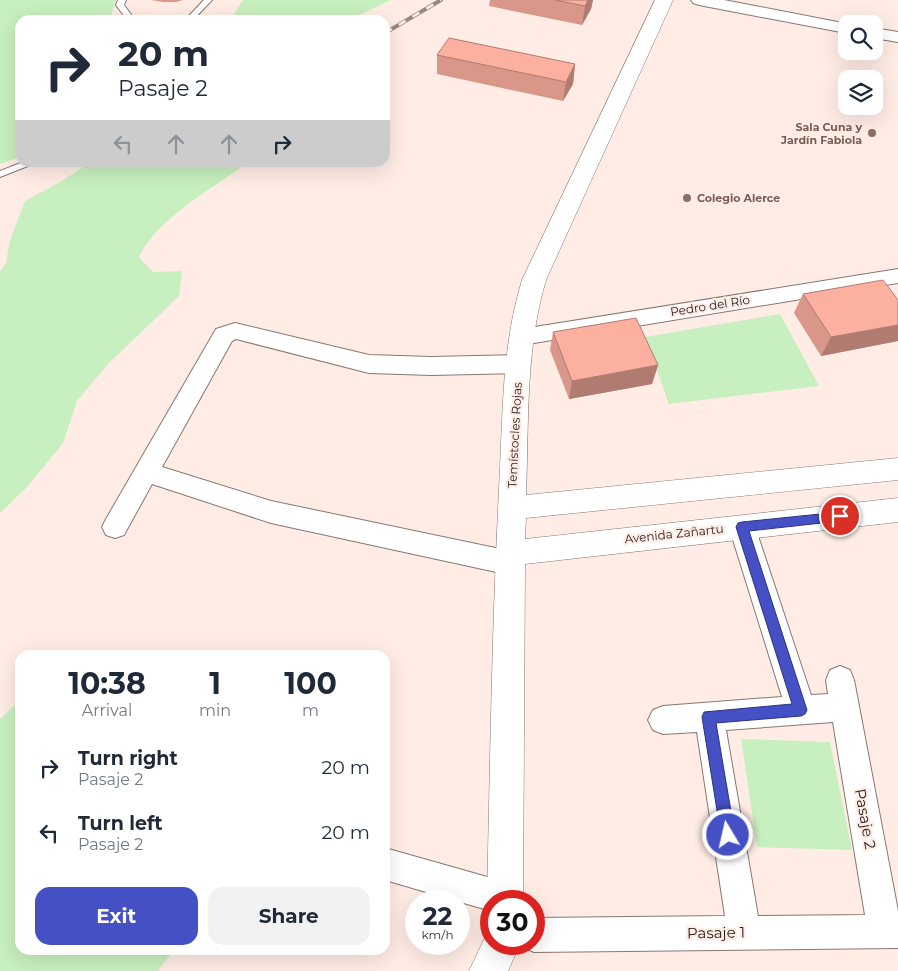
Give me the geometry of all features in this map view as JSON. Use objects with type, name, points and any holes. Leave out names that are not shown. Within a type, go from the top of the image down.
[{"type":"street","name":"Temístocles Rojas","points":[[505,890],[510,558],[519,364],[526,307],[534,280],[664,0]]},
{"type":"street","points":[[699,0],[838,26]]},
{"type":"street","points":[[883,35],[898,38]]},
{"type":"street","name":"Pedro del Río","points":[[522,337],[898,276]]},
{"type":"street","points":[[115,527],[224,335],[229,332],[235,331],[377,364],[431,366],[519,364]]},
{"type":"street","points":[[512,508],[898,470]]},
{"type":"street","points":[[146,472],[271,512],[510,558]]},
{"type":"street","name":"Avenida Zañartu","points":[[510,558],[742,527],[898,510]]},
{"type":"street","points":[[742,527],[801,710]]},
{"type":"street","name":"Pasaje 2","points":[[663,720],[801,710],[842,693],[892,931]]},
{"type":"street","points":[[709,717],[744,933]]},
{"type":"street","points":[[390,865],[480,892]]},
{"type":"street","name":"Pasaje 1","points":[[545,935],[892,931]]},
{"type":"street","points":[[488,971],[495,955]]},
{"type":"street","points":[[504,955],[504,971]]},
{"type":"lane","points":[[122,0],[120,5],[127,15]]},
{"type":"lane","points":[[194,15],[208,0]]},
{"type":"lane","points":[[0,174],[20,167]]},
{"type":"green space","points":[[0,0],[116,0],[112,15],[15,15],[15,159],[0,164]]},
{"type":"green space","points":[[243,0],[391,0],[359,15],[233,15]]},
{"type":"green space","points":[[83,167],[241,167],[187,205],[159,229],[148,243],[139,257],[153,272],[182,271],[179,296],[108,364],[77,401],[63,443],[27,487],[0,513],[0,272],[6,263],[10,240],[25,201]]},
{"type":"green space","points":[[780,314],[819,386],[669,404],[645,337]]},
{"type":"green space","points":[[15,705],[15,955],[170,955],[158,971],[0,971],[0,719]]},
{"type":"green space","points":[[741,739],[830,742],[852,850],[757,847]]},
{"type":"building","points":[[555,0],[588,0],[585,6]]},
{"type":"building","points":[[449,38],[575,64],[566,82],[437,55]]},
{"type":"building","points":[[883,280],[898,300],[898,325],[831,337],[803,294]]},
{"type":"building","points":[[636,318],[658,365],[572,381],[553,332]]},
{"type":"railway","points":[[390,30],[441,0]]},
{"type":"place","name":"Sala Cuna y Jardín Fabiola","points":[[872,133]]},
{"type":"place","name":"Colegio Alerce","points":[[687,198]]},
{"type":"route","points":[[728,835],[709,717],[801,710],[742,527],[840,516]]}]
